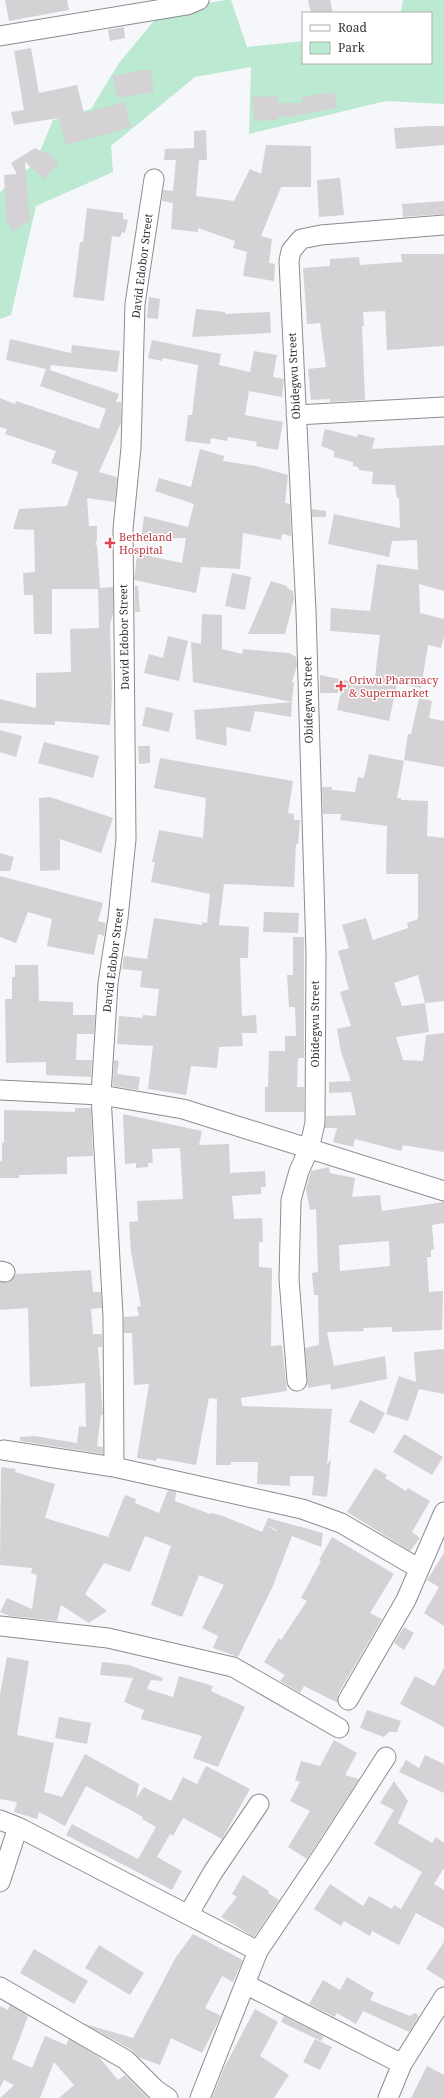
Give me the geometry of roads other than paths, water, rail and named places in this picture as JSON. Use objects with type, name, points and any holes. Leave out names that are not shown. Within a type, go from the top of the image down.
[{"type":"street","points":[[0,36],[187,5],[199,0]]},
{"type":"street","name":"David Edobor Street","points":[[114,1467],[113,1316],[101,1095],[108,983],[118,918],[126,839],[123,529],[131,448],[135,304],[154,179]]},
{"type":"street","name":"Obidegwu Street","points":[[297,1381],[289,1279],[291,1200],[299,1171],[309,1149],[315,1123],[316,954],[303,534],[288,261],[291,251],[301,239],[321,235],[444,225]]},
{"type":"street","points":[[296,414],[444,407]]},
{"type":"street","points":[[0,1090],[101,1095],[183,1109],[444,1191]]},
{"type":"street","points":[[3,1450],[114,1467],[302,1509],[341,1523],[418,1568]]},
{"type":"street","points":[[348,1700],[406,1600],[418,1568],[444,1512]]},
{"type":"street","points":[[0,1626],[108,1638],[233,1667],[339,1728]]},
{"type":"street","points":[[200,2098],[258,1951],[386,1757]]},
{"type":"street","points":[[188,1915],[213,1872],[259,1804]]},
{"type":"street","points":[[0,1820],[18,1826],[258,1951]]},
{"type":"street","points":[[0,1882],[18,1826]]},
{"type":"street","points":[[245,1984],[402,2064]]},
{"type":"street","points":[[0,1986],[126,2060],[156,2090],[168,2098]]},
{"type":"street","points":[[388,2098],[402,2064],[444,1997]]},
{"type":"place","name":"Betheland Hospital","points":[[110,543]]},
{"type":"place","name":"Oriwu Pharmacy & Supermarket","points":[[341,686]]}]
